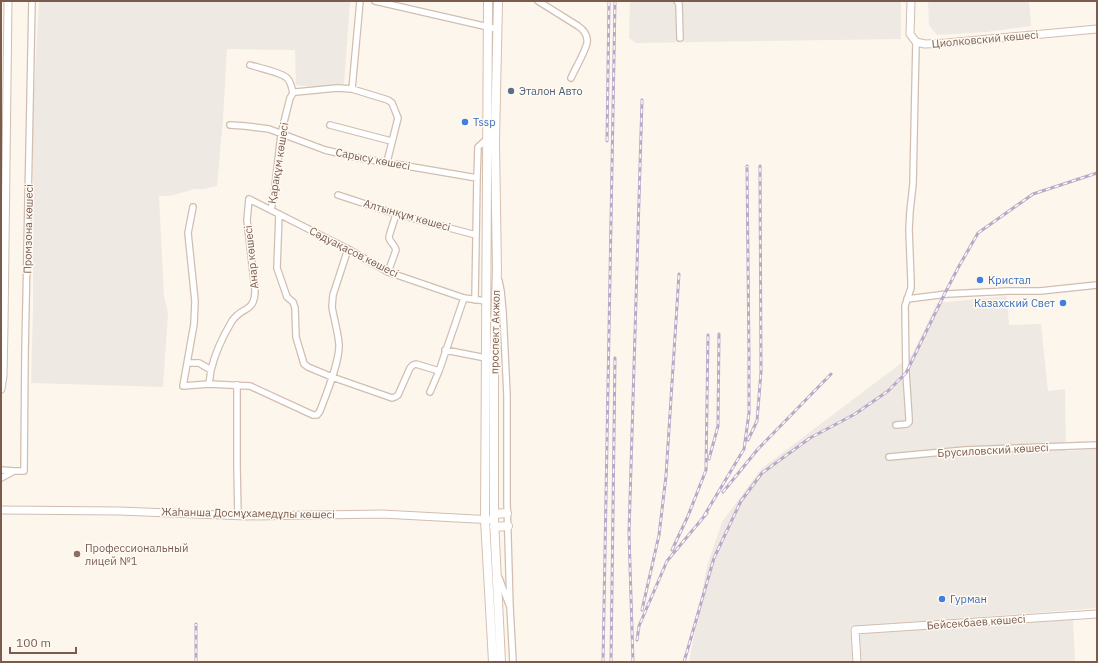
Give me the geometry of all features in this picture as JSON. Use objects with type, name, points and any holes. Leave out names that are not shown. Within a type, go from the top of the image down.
[{"type":"main road","name":"проспект Акжол","points":[[488,1],[485,520],[493,662]]},
{"type":"main road","name":"проспект Акжол","points":[[498,1],[495,142],[497,271],[494,357],[494,520],[501,662]]},
{"type":"main road","points":[[494,520],[507,514]]},
{"type":"main road","points":[[494,520],[508,526]]},
{"type":"street","points":[[1,389],[3,376],[4,326],[8,1]]},
{"type":"street","name":"Промзона көшесі","points":[[14,471],[24,471],[32,1]]},
{"type":"street","points":[[352,89],[360,1]]},
{"type":"street","points":[[375,1],[497,28]]},
{"type":"street","points":[[538,1],[578,26],[585,33],[587,43],[571,78]]},
{"type":"street","points":[[677,1],[679,4],[680,38]]},
{"type":"street","name":"Циолковский көшесі","points":[[911,1],[910,34],[916,42],[925,44],[1097,29]]},
{"type":"street","points":[[896,425],[907,424],[909,422],[905,306],[911,281],[909,230],[913,184],[916,42]]},
{"type":"street","points":[[250,65],[287,77],[290,81],[293,93],[331,89],[352,89],[388,100],[392,103],[398,118],[391,141],[387,162]]},
{"type":"street","name":"Қарақұм көшесі","points":[[271,210],[281,134],[290,98],[293,93]]},
{"type":"street","name":"Сарысу көшесі","points":[[230,125],[269,129],[325,150],[360,158],[477,178]]},
{"type":"street","points":[[330,125],[391,141]]},
{"type":"street","points":[[475,300],[478,147],[488,139]]},
{"type":"street","name":"Алтынқұм көшесі","points":[[338,195],[396,214],[476,235]]},
{"type":"street","name":"Сәдуақасов көшесі","points":[[249,199],[348,249],[388,272],[464,298],[486,301]]},
{"type":"street","name":"Анар көшесі","points":[[211,370],[214,355],[231,322],[238,315],[249,308],[255,298],[247,220],[249,199]]},
{"type":"street","points":[[193,207],[188,233],[195,301],[194,324],[183,386],[209,384],[250,386],[313,415],[317,414],[320,411],[332,377],[338,353],[339,345],[332,307],[333,295],[348,249]]},
{"type":"street","points":[[279,214],[277,268],[287,297],[295,308],[296,337],[304,364],[332,377],[392,398],[398,395],[410,368],[413,365],[416,364],[438,371]]},
{"type":"street","points":[[388,272],[396,250],[389,237],[396,214]]},
{"type":"street","points":[[497,271],[501,291],[504,327],[507,395],[507,514],[513,662]]},
{"type":"street","points":[[907,299],[946,294],[1040,291],[1097,285]]},
{"type":"street","points":[[430,392],[464,298]]},
{"type":"street","points":[[445,350],[486,358]]},
{"type":"street","points":[[187,363],[199,364],[211,370],[209,384]]},
{"type":"street","points":[[237,385],[238,515]]},
{"type":"street","name":"Брусиловский көшесі","points":[[889,457],[966,450],[1097,445]]},
{"type":"street","points":[[1,470],[14,471]]},
{"type":"street","points":[[1,478],[14,471]]},
{"type":"street","name":"Жаһанша Досмұхамедұлы көшесі","points":[[1,510],[119,511],[238,515],[382,514],[494,520]]},
{"type":"street","points":[[496,571],[510,607]]},
{"type":"street","name":"Бейсекбаев көшесі","points":[[857,662],[855,630],[1097,614]]},
{"type":"shaded area","points":[[39,1],[350,1],[344,84],[314,87],[296,85],[295,50],[227,49],[217,186],[204,189],[195,189],[170,196],[159,196],[164,296],[168,313],[163,387],[31,383],[33,308],[33,112]]},
{"type":"shaded area","points":[[630,1],[901,1],[901,39],[636,43],[629,38]]},
{"type":"shaded area","points":[[928,1],[1029,1],[1031,26],[987,32],[937,35],[929,25]]},
{"type":"shaded area","points":[[1007,296],[1009,325],[1041,324],[1048,391],[1065,389],[1066,451],[1097,449],[1097,608],[850,627],[853,662],[689,662],[707,566],[722,522],[761,469],[912,355],[937,303]]},
{"type":"shaded area","points":[[1073,616],[1075,662],[861,662],[859,636],[869,630]]},
{"type":"railway","points":[[607,141],[609,1]]},
{"type":"railway","points":[[603,662],[615,1]]},
{"type":"railway","points":[[633,662],[629,533],[642,100]]},
{"type":"railway","points":[[704,516],[744,449],[749,413],[747,166]]},
{"type":"railway","points":[[748,440],[757,421],[761,372],[760,166]]},
{"type":"railway","points":[[684,662],[714,558],[741,501],[762,473],[810,438],[855,414],[888,391],[906,373],[944,295],[978,233],[1033,194],[1097,173]]},
{"type":"railway","points":[[642,610],[659,535],[666,476],[679,274]]},
{"type":"railway","points":[[709,459],[718,426],[719,334]]},
{"type":"railway","points":[[672,550],[688,516],[706,470],[708,335]]},
{"type":"railway","points":[[611,662],[615,358]]},
{"type":"railway","points":[[723,492],[758,449],[831,374]]},
{"type":"railway","points":[[637,640],[639,626],[667,561],[707,513]]},
{"type":"railway","points":[[196,624],[196,662]]},
{"type":"place","name":"Эталон Авто","points":[[511,91]]},
{"type":"place","name":"Tssp","points":[[465,122]]},
{"type":"place","name":"Кристал","points":[[980,280]]},
{"type":"place","name":"Казахский Свет","points":[[1063,303]]},
{"type":"place","name":"Профессиональный лицей №1","points":[[77,554]]},
{"type":"place","name":"Гурман","points":[[942,599]]}]
